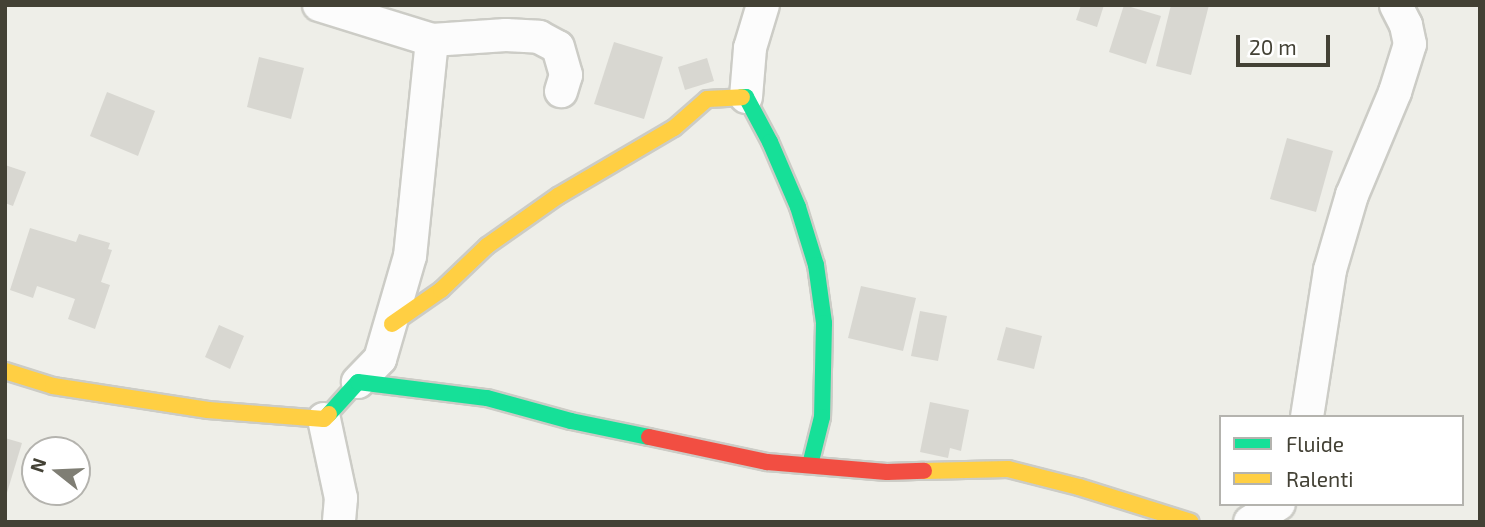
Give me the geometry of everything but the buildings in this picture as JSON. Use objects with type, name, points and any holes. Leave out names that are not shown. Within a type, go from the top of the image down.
[{"type":"street","points":[[320,5],[432,40],[506,35],[539,37],[558,47],[566,75],[561,91]]},
{"type":"street","points":[[763,5],[750,48],[746,97],[770,142],[798,207],[816,265],[824,323],[822,417],[810,465]]},
{"type":"street","points":[[1307,415],[1330,271],[1352,195],[1395,92],[1410,44],[1406,25],[1396,5]]},
{"type":"street","points":[[324,419],[380,359],[392,324],[410,256],[432,40]]},
{"type":"street","points":[[392,324],[441,290],[487,246],[558,196],[674,128],[707,99],[746,97]]},
{"type":"street","points":[[5,371],[53,386],[195,408],[324,419]]},
{"type":"street","points":[[358,382],[487,398],[571,421],[767,462],[887,472],[1008,469],[1079,487],[1191,522]]},
{"type":"street","points":[[324,419],[341,498],[339,522]]},
{"type":"street","points":[[1250,522],[1278,506]]},
{"type":"traffic: fast","points":[[742,97],[746,97],[770,142],[798,207],[816,265],[824,323],[822,417],[810,465]]},
{"type":"traffic: fast","points":[[329,414],[358,382],[487,398],[571,421],[649,437]]},
{"type":"traffic: slow","points":[[392,324],[441,290],[487,246],[558,196],[674,128],[707,99],[742,97]]},
{"type":"traffic: slow","points":[[5,371],[53,386],[208,410],[324,419],[329,414]]},
{"type":"traffic: slow","points":[[924,471],[1008,469],[1079,487],[1191,522]]},
{"type":"traffic: jam","points":[[649,437],[767,462],[887,472],[924,471]]}]
